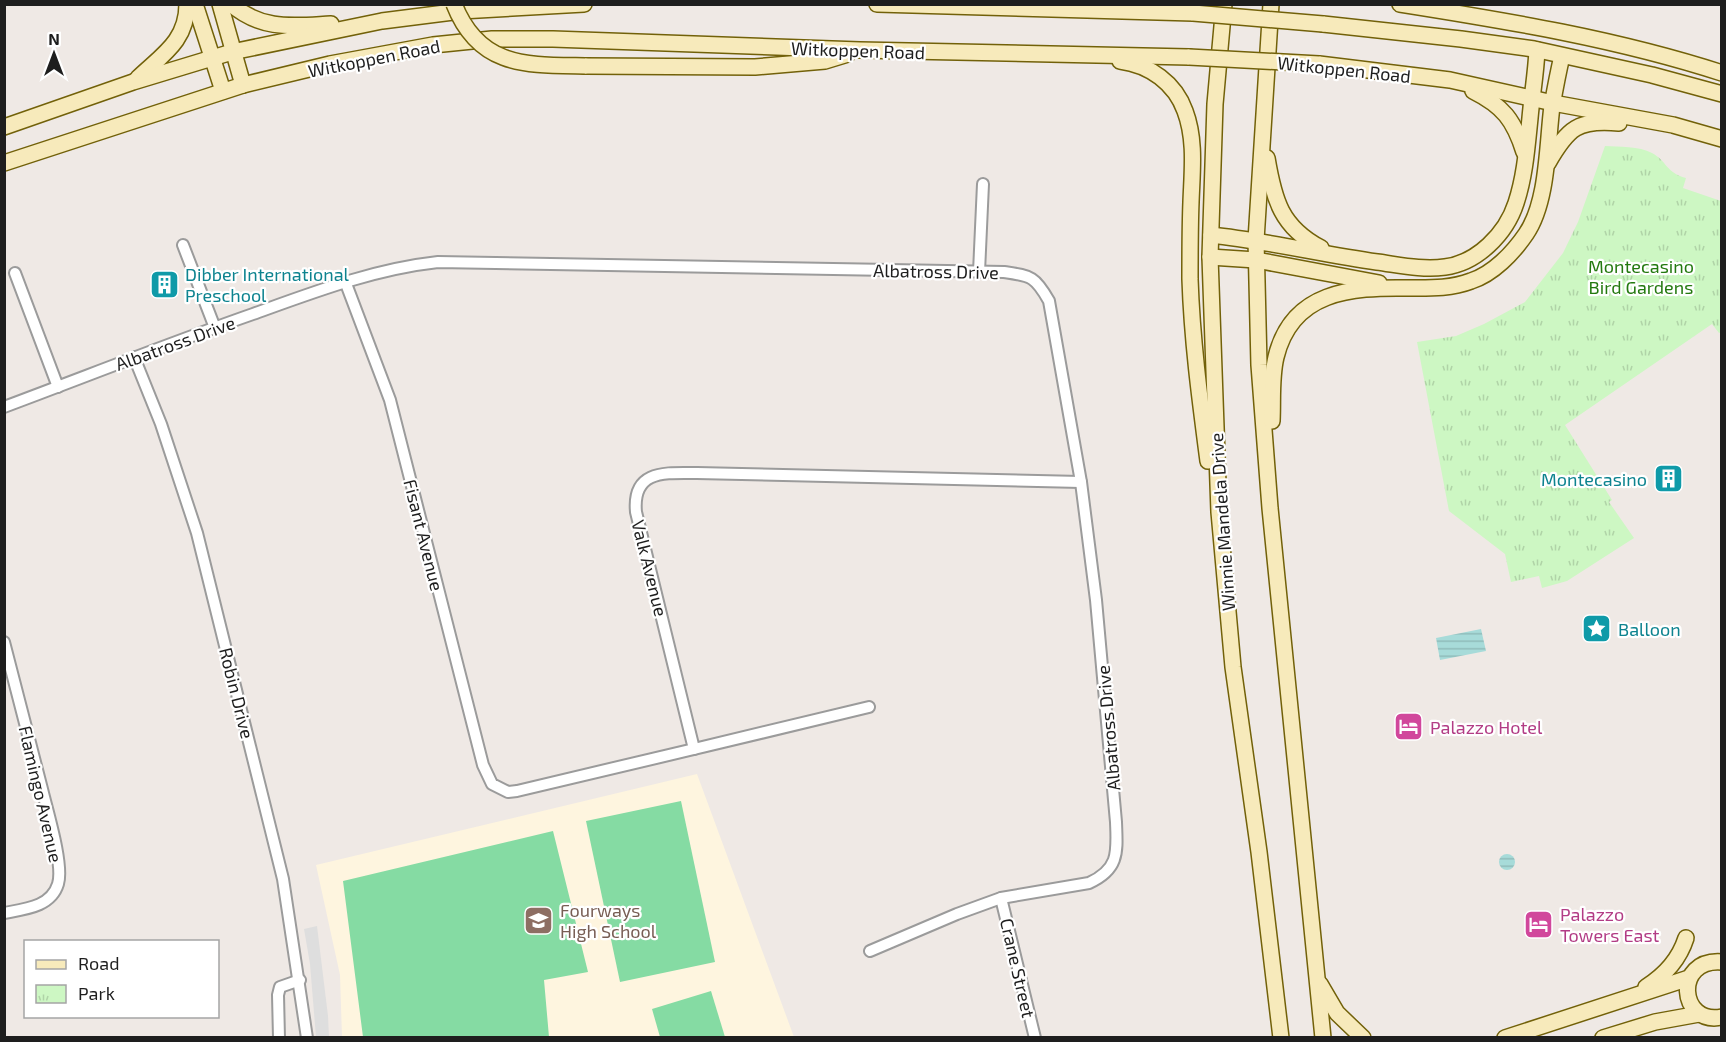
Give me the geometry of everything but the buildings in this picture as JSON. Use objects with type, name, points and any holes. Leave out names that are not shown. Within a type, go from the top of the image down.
[{"type":"main road","points":[[133,82],[177,41],[185,26],[187,4]]},
{"type":"main road","points":[[195,4],[223,91]]},
{"type":"main road","points":[[220,4],[243,85]]},
{"type":"main road","points":[[231,4],[253,19],[281,26],[382,21]]},
{"type":"main road","points":[[454,4],[460,18],[480,44],[501,57],[524,64],[755,67],[825,61],[860,50]]},
{"type":"main road","name":"Witkoppen Road","points":[[4,127],[133,82],[232,52],[382,21],[460,11],[584,4]]},
{"type":"main road","points":[[877,4],[1193,13],[1323,24],[1537,50],[1652,75],[1722,94]]},
{"type":"main road","name":"Winnie Mandela Drive","points":[[1224,4],[1215,104],[1210,256],[1219,512],[1233,667],[1259,852],[1281,1038]]},
{"type":"main road","points":[[1271,4],[1256,240],[1259,365],[1269,508],[1323,1038]]},
{"type":"main road","points":[[1400,4],[1581,35],[1637,48],[1722,73]]},
{"type":"main road","name":"Witkoppen Road","points":[[4,163],[243,85],[330,64],[433,45],[492,39],[1189,57],[1319,64],[1450,80],[1553,103],[1673,125],[1722,139]]},
{"type":"main road","points":[[1211,235],[1256,240],[1337,256],[1420,268],[1446,267],[1466,261],[1491,244],[1506,225],[1516,205],[1526,158],[1537,50]]},
{"type":"main road","points":[[1061,54],[1126,62],[1146,68],[1167,82],[1178,96],[1186,113],[1192,138],[1190,280],[1194,357],[1212,486],[1219,512]]},
{"type":"main road","points":[[1269,508],[1274,376],[1276,358],[1286,331],[1308,305],[1328,296],[1361,290],[1439,288],[1473,281],[1508,257],[1527,233],[1538,210],[1562,56]]},
{"type":"main road","points":[[1450,80],[1489,99],[1509,116],[1526,158]]},
{"type":"main road","points":[[1545,170],[1560,142],[1579,126],[1602,121],[1673,125]]},
{"type":"main road","points":[[1262,132],[1272,188],[1280,210],[1290,226],[1305,239],[1337,256]]},
{"type":"main road","points":[[1210,256],[1256,260],[1405,288]]},
{"type":"main road","points":[[1620,1001],[1658,979],[1675,960],[1686,939]]},
{"type":"main road","points":[[1699,1014],[1689,1002],[1687,994],[1689,978],[1694,970],[1706,963],[1722,962]]},
{"type":"main road","points":[[1316,975],[1337,1013],[1363,1038]]},
{"type":"main road","points":[[1505,1038],[1689,978]]},
{"type":"main road","points":[[1274,1038],[1276,1003]]},
{"type":"main road","points":[[1603,1038],[1655,1022],[1699,1014],[1708,1017],[1722,1017]]},
{"type":"street","points":[[979,272],[983,184]]},
{"type":"street","points":[[183,245],[215,328]]},
{"type":"street","name":"Albatross Drive","points":[[4,407],[134,357],[345,281],[406,266],[438,262],[979,272],[1025,275],[1039,282],[1049,301],[1081,482],[1096,600],[1117,852],[1112,866],[1103,877],[1089,883],[1001,898],[870,951]]},
{"type":"street","points":[[15,273],[58,387]]},
{"type":"street","name":"Fisant Avenue","points":[[345,281],[390,400],[483,765],[489,780],[498,789],[508,792],[517,791],[694,749]]},
{"type":"street","name":"Robin Drive","points":[[134,357],[161,424],[197,533],[283,879],[307,1038]]},
{"type":"street","name":"Valk Avenue","points":[[694,749],[636,512],[635,501],[638,491],[649,477],[661,473],[697,473],[1081,482]]},
{"type":"street","name":"Flamingo Avenue","points":[[4,642],[7,662],[52,832],[59,870],[58,883],[53,894],[39,905],[4,913]]},
{"type":"street","points":[[694,749],[869,707]]},
{"type":"street","name":"Crane Street","points":[[1001,898],[1035,1038]]},
{"type":"street","points":[[279,1038],[278,995],[280,987],[300,980]]},
{"type":"shaded area","name":"Fourways High School","points":[[697,774],[794,1037],[342,1037],[340,975],[316,865]]},
{"type":"shaded area","points":[[317,926],[329,1037],[316,1037],[310,964],[304,929]]},
{"type":"green space","name":"Montecasino Bird Gardens","points":[[1605,146],[1635,148],[1652,153],[1674,173],[1686,178],[1683,188],[1721,201],[1721,332],[1719,333],[1712,324],[1565,425],[1612,500],[1609,502],[1634,538],[1567,581],[1542,588],[1539,576],[1511,582],[1505,554],[1449,511],[1417,342],[1456,336],[1525,302],[1563,253],[1578,222]]},
{"type":"green space","points":[[681,801],[715,962],[620,982],[586,821]]},
{"type":"green space","points":[[553,831],[588,972],[544,980],[549,1037],[363,1037],[343,881]]},
{"type":"green space","points":[[711,991],[725,1037],[660,1037],[652,1009]]},
{"type":"water","points":[[1481,629],[1486,651],[1440,660],[1436,638]]},
{"type":"water","points":[[1507,854],[1513,856],[1515,862],[1513,868],[1507,870],[1501,868],[1499,862],[1501,856]]},
{"type":"place","name":"Dibber International Preschool","points":[[164,284]]},
{"type":"place","name":"Montecasino","points":[[1668,479]]},
{"type":"place","name":"Balloon","points":[[1597,629]]},
{"type":"place","name":"Palazzo Hotel","points":[[1409,727]]},
{"type":"place","name":"Fourways High School","points":[[539,920]]},
{"type":"place","name":"Palazzo Towers East","points":[[1539,924]]}]
